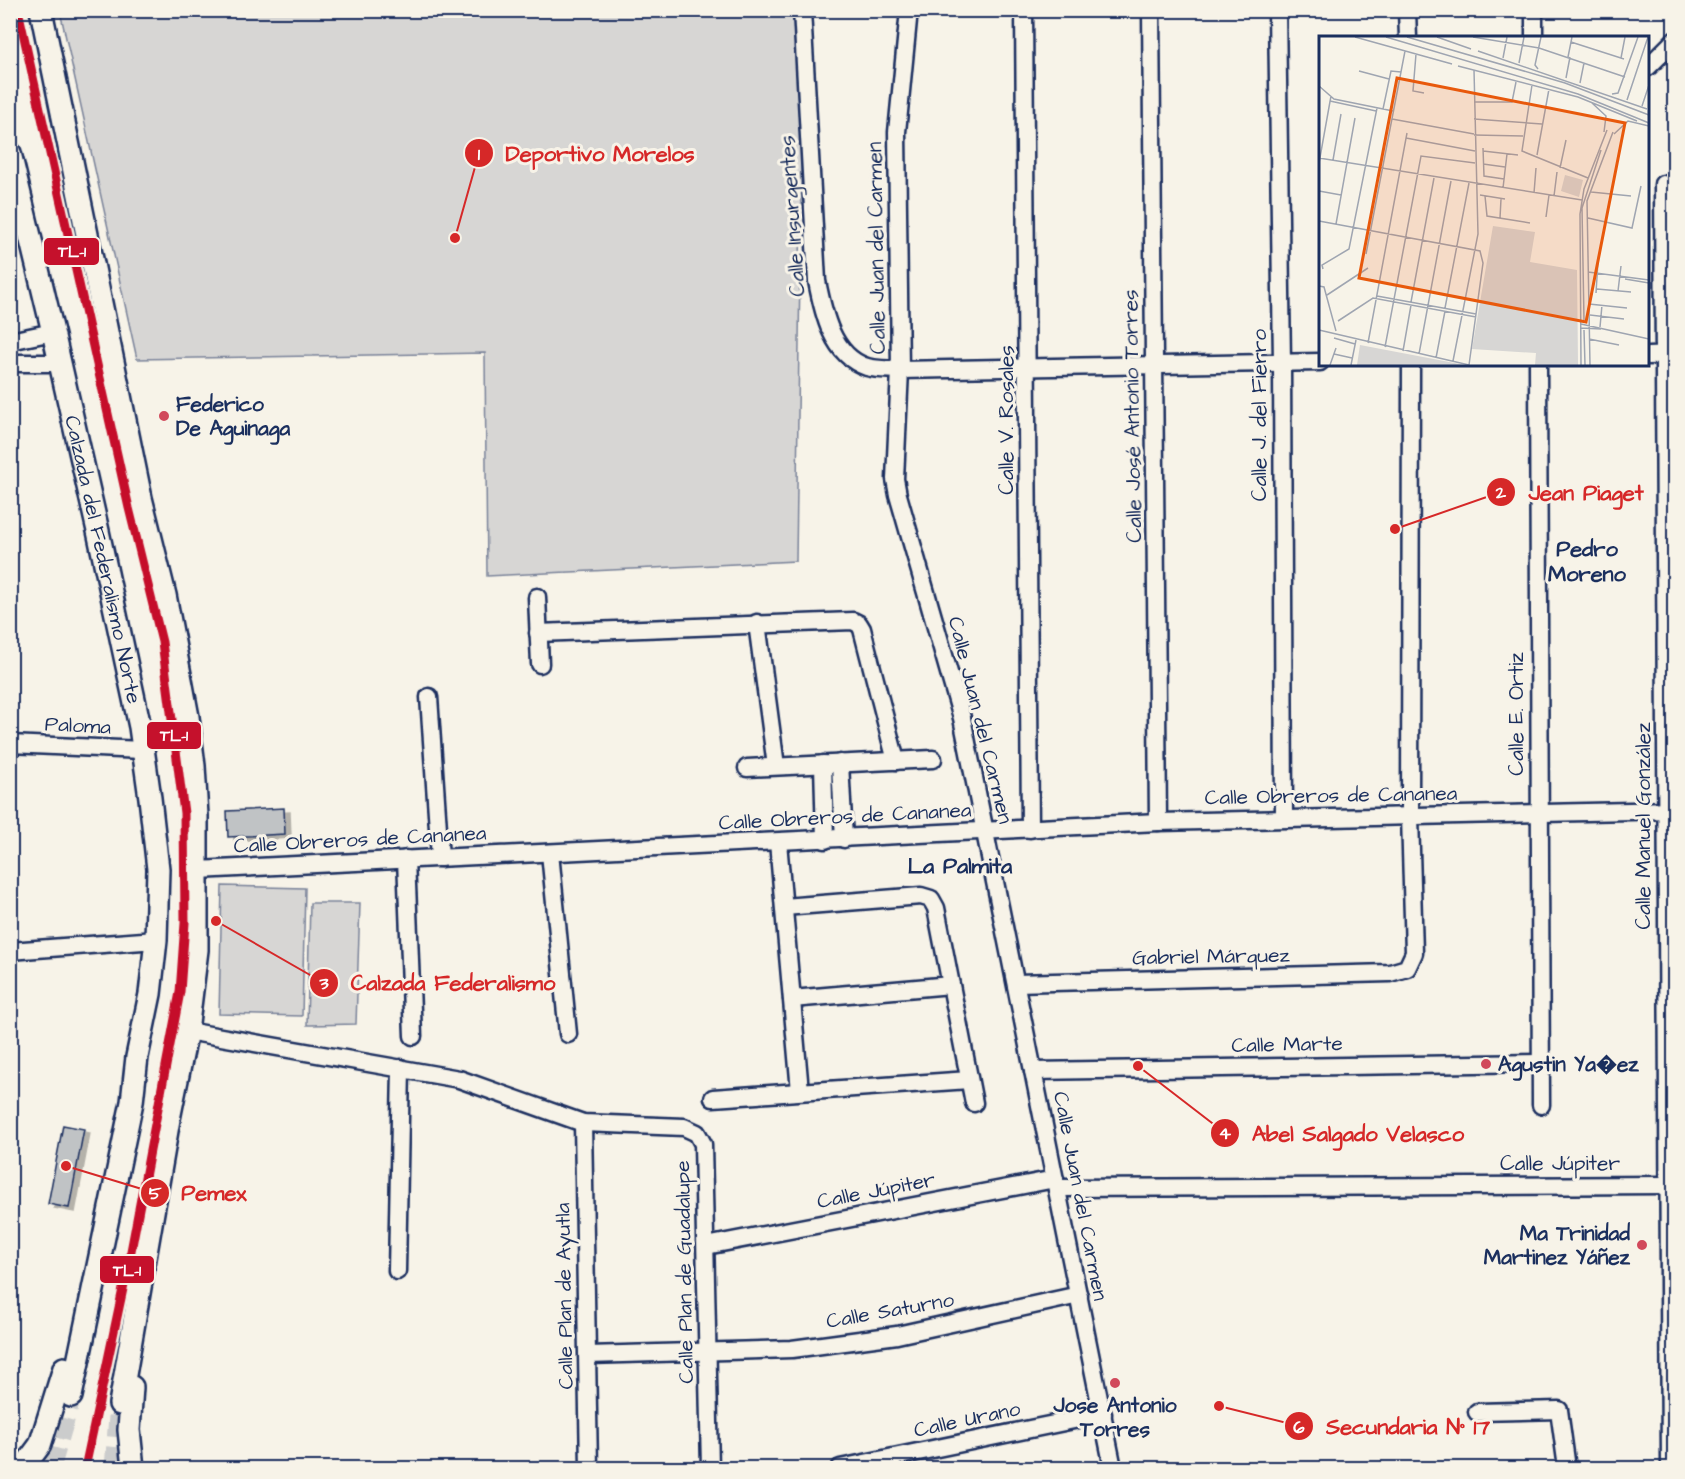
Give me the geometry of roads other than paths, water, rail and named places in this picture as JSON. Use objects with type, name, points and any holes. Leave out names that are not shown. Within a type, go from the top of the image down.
[{"type":"main road","points":[[41,10],[141,498],[165,595],[188,717],[194,766],[198,870],[197,950],[187,1031],[120,1404]]},
{"type":"main road","name":"Calzada del Federalismo Norte","points":[[10,153],[53,332],[140,727],[158,869],[156,940],[150,994],[71,1396]]},
{"type":"main road","points":[[133,1468],[129,1430],[133,1374],[182,1119],[176,1086]]},
{"type":"main road","points":[[23,1468],[40,1446],[62,1379],[89,1258],[101,1190],[125,1130]]},
{"type":"street","name":"Calle Insurgentes","points":[[802,10],[815,258],[821,305],[834,338],[853,360],[866,366],[900,370],[1319,362]]},
{"type":"street","name":"Calle Juan del Carmen","points":[[909,10],[897,132],[900,370],[895,479],[962,718],[1113,1468]]},
{"type":"street","name":"Calle V. Rosales","points":[[1024,10],[1030,829]]},
{"type":"street","name":"Calle José Antonio Torres","points":[[1150,10],[1158,822]]},
{"type":"street","name":"Calle J. del Fierro","points":[[1277,10],[1282,362],[1284,818]]},
{"type":"street","points":[[1407,10],[1408,36]]},
{"type":"street","points":[[1534,10],[1534,36]]},
{"type":"street","points":[[1649,65],[1674,41]]},
{"type":"street","name":"Calle Manuel González","points":[[1663,183],[1662,356],[1670,810],[1667,1185],[1671,1244],[1670,1468]]},
{"type":"street","points":[[10,341],[53,332]]},
{"type":"street","points":[[10,363],[59,363]]},
{"type":"street","points":[[1410,816],[1411,366]]},
{"type":"street","name":"Calle E. Ortiz","points":[[1538,366],[1541,1105]]},
{"type":"street","points":[[537,597],[540,664]]},
{"type":"street","points":[[538,633],[853,621],[862,629],[896,761]]},
{"type":"street","points":[[758,623],[776,766]]},
{"type":"street","points":[[429,697],[440,858]]},
{"type":"street","name":"Paloma","points":[[10,744],[142,750]]},
{"type":"street","points":[[747,768],[933,759]]},
{"type":"street","points":[[832,764],[844,839]]},
{"type":"street","points":[[825,840],[832,764]]},
{"type":"street","name":"Calle Obreros de Cananea","points":[[198,870],[1158,822],[1670,810]]},
{"type":"street","name":"Gabriel Márquez","points":[[1016,983],[1390,974],[1407,968],[1414,953],[1410,816]]},
{"type":"street","points":[[778,842],[800,1092]]},
{"type":"street","points":[[550,853],[568,1034]]},
{"type":"street","points":[[406,860],[413,1036]]},
{"type":"street","points":[[784,907],[921,896],[931,899],[936,908],[974,1103]]},
{"type":"street","points":[[10,951],[156,940]]},
{"type":"street","points":[[792,999],[951,985]]},
{"type":"street","name":"Calle Plan de Guadalupe","points":[[187,1031],[459,1078],[583,1123],[684,1127],[697,1133],[703,1144],[710,1468]]},
{"type":"street","name":"Calle Marte","points":[[1033,1071],[1541,1063]]},
{"type":"street","points":[[397,1271],[401,1068]]},
{"type":"street","points":[[713,1098],[969,1080]]},
{"type":"street","name":"Calle Plan de Ayutla","points":[[583,1123],[589,1468]]},
{"type":"street","name":"Calle Júpiter","points":[[706,1246],[1056,1183],[1667,1185]]},
{"type":"street","name":"Calle Saturno","points":[[588,1355],[792,1349],[897,1335],[1078,1295]]},
{"type":"street","points":[[1477,1412],[1559,1410],[1567,1468]]},
{"type":"street","name":"Calle Urano","points":[[840,1468],[1102,1414]]},
{"type":"tunnel","points":[[50,1468],[71,1396]]},
{"type":"tunnel","points":[[115,1468],[120,1404]]},
{"type":"place","name":"Deportivo Morelos","points":[[455,238]]},
{"type":"place","name":"Federico De Aguinaga","points":[[164,416]]},
{"type":"place","name":"Jean Piaget","points":[[1395,529]]},
{"type":"place","name":"Calzada Federalismo","points":[[216,921]]},
{"type":"place","name":"Agustin Ya�ez","points":[[1486,1064]]},
{"type":"place","name":"Abel Salgado Velasco","points":[[1138,1066]]},
{"type":"place","name":"Pemex","points":[[66,1166]]},
{"type":"place","name":"Ma Trinidad Martinez Yáñez","points":[[1642,1245]]},
{"type":"place","name":"Jose Antonio Torres","points":[[1115,1383]]},
{"type":"place","name":"Secundaria N° 17","points":[[1219,1406]]},
{"type":"district","name":"Pedro Moreno","points":[[1587,560]]},
{"type":"district","name":"La Palmita","points":[[960,865]]}]
